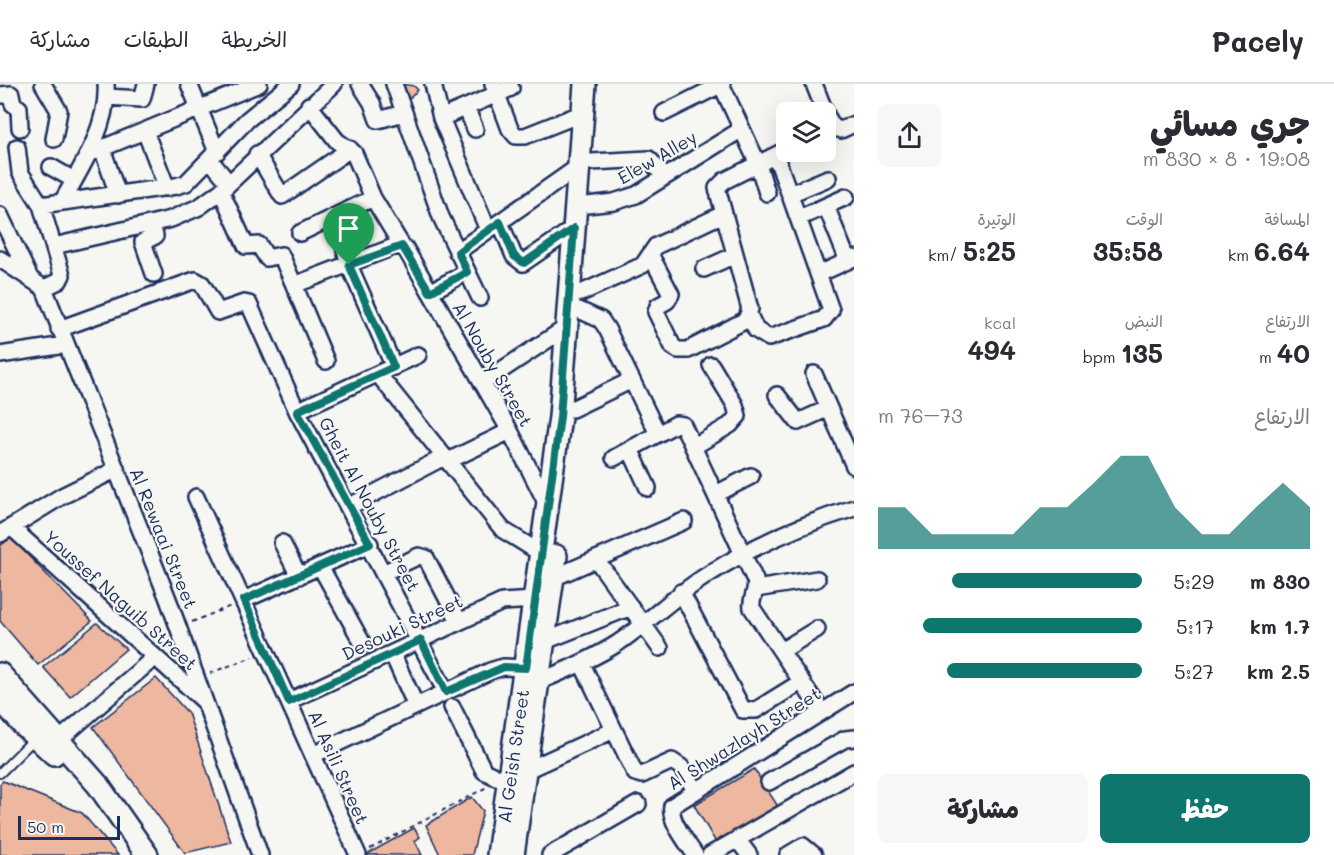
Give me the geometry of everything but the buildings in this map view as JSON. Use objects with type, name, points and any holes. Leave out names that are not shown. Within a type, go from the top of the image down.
[{"type":"main road","name":"Al Geish Street","points":[[498,855],[533,674],[545,641],[553,578],[572,409],[587,205],[583,113],[585,84]]},
{"type":"main road","name":"Al Geish Street","points":[[533,674],[535,600],[560,417],[574,228],[597,84]]},
{"type":"main road","points":[[0,674],[48,742],[90,790],[135,855]]},
{"type":"main road","points":[[0,698],[104,792],[147,855]]},
{"type":"main road","name":"Al Geish Street","points":[[513,776],[513,855]]},
{"type":"street","points":[[43,84],[59,111],[54,139]]},
{"type":"street","points":[[62,202],[74,180],[95,151],[106,91],[142,99],[146,84]]},
{"type":"street","points":[[189,84],[246,246],[259,245],[267,258],[280,255],[326,361]]},
{"type":"street","points":[[95,151],[260,84],[272,99]]},
{"type":"street","points":[[41,205],[167,188],[186,183],[272,99],[291,84]]},
{"type":"street","points":[[54,246],[152,224],[185,214],[225,187],[257,154],[334,84]]},
{"type":"street","points":[[360,84],[372,103],[378,120],[404,113]]},
{"type":"street","points":[[394,84],[419,159],[480,298]]},
{"type":"street","points":[[433,84],[441,118],[494,226],[514,256],[524,263],[574,228]]},
{"type":"street","points":[[664,112],[722,84],[758,164],[767,193]]},
{"type":"street","points":[[814,84],[821,102]]},
{"type":"street","points":[[441,118],[466,107],[495,89],[512,87]]},
{"type":"street","points":[[495,89],[512,133],[525,136],[583,113]]},
{"type":"street","points":[[0,95],[11,94],[13,104],[19,108],[20,129]]},
{"type":"street","points":[[0,102],[0,108]]},
{"type":"street","points":[[257,154],[282,196],[350,149],[337,141],[309,105]]},
{"type":"street","points":[[466,107],[475,129]]},
{"type":"street","points":[[836,130],[841,130],[854,124]]},
{"type":"street","name":"Elew Alley","points":[[587,205],[614,202],[636,195],[742,129]]},
{"type":"street","points":[[145,131],[167,188]]},
{"type":"street","points":[[0,259],[44,288],[61,278],[41,205],[21,175],[17,147]]},
{"type":"street","name":"Al Nouby Street","points":[[350,149],[373,198],[510,432],[548,506]]},
{"type":"street","points":[[95,151],[118,195]]},
{"type":"street","points":[[776,155],[720,184],[717,192],[749,304],[749,315],[756,330],[769,338],[824,319],[830,314],[831,306],[790,194],[783,162]]},
{"type":"street","points":[[458,252],[585,164],[645,158],[652,161],[665,177]]},
{"type":"street","points":[[51,167],[74,180]]},
{"type":"street","points":[[790,194],[828,178]]},
{"type":"street","points":[[799,218],[846,197]]},
{"type":"street","points":[[300,233],[373,198]]},
{"type":"street","points":[[819,274],[851,259],[826,206]]},
{"type":"street","points":[[658,434],[601,320],[580,302],[643,265],[661,243],[723,214]]},
{"type":"street","points":[[0,215],[29,276]]},
{"type":"street","points":[[336,216],[349,265],[394,367]]},
{"type":"street","points":[[152,224],[155,236],[143,242],[154,274]]},
{"type":"street","points":[[294,285],[402,246]]},
{"type":"street","points":[[704,269],[735,255]]},
{"type":"street","points":[[651,256],[671,294],[667,301],[658,306],[656,312],[673,347],[678,350],[688,350],[741,323],[749,315]]},
{"type":"street","points":[[430,292],[467,272]]},
{"type":"street","name":"Gheit Al Nouby Street","points":[[59,329],[195,280],[202,284],[218,312],[244,303],[253,307],[297,411],[385,572],[446,692]]},
{"type":"street","name":"Al Rewaai Street","points":[[44,288],[115,470],[139,522],[260,855]]},
{"type":"street","points":[[482,383],[567,327]]},
{"type":"street","points":[[0,355],[65,345]]},
{"type":"street","points":[[297,411],[418,355]]},
{"type":"street","points":[[693,447],[730,425],[738,416],[735,405],[711,365]]},
{"type":"street","points":[[378,374],[503,530],[542,554]]},
{"type":"street","points":[[814,374],[854,466]]},
{"type":"street","points":[[572,409],[632,380]]},
{"type":"street","points":[[777,395],[798,422],[829,408]]},
{"type":"street","points":[[614,458],[676,424],[683,425],[744,554],[756,590],[752,598],[752,608],[822,712]]},
{"type":"street","points":[[350,506],[446,459],[510,432]]},
{"type":"street","points":[[630,449],[648,488]]},
{"type":"street","points":[[5,531],[62,496],[115,470]]},
{"type":"street","points":[[716,494],[751,476]]},
{"type":"street","name":"Al Asili Street","points":[[196,497],[313,755],[364,852]]},
{"type":"street","points":[[313,755],[497,669],[533,674],[582,664],[619,641],[681,592],[744,554],[784,534],[854,508]]},
{"type":"street","points":[[553,578],[684,521]]},
{"type":"street","name":"Youssef Naguib Street","points":[[5,531],[206,703]]},
{"type":"street","points":[[282,543],[299,576]]},
{"type":"street","points":[[244,600],[370,544]]},
{"type":"street","points":[[385,572],[419,556],[426,558],[459,621]]},
{"type":"street","points":[[596,559],[660,648]]},
{"type":"street","points":[[320,567],[363,644]]},
{"type":"street","points":[[756,590],[817,579]]},
{"type":"street","points":[[681,592],[743,710],[756,710],[801,682]]},
{"type":"street","name":"Desouki Street","points":[[289,702],[502,602],[535,600]]},
{"type":"street","points":[[545,641],[631,607]]},
{"type":"street","points":[[781,651],[817,629]]},
{"type":"street","points":[[392,653],[416,706]]},
{"type":"street","points":[[48,742],[155,657]]},
{"type":"street","points":[[582,664],[635,773],[642,775],[672,761],[681,767],[695,790]]},
{"type":"street","name":"Al Shwazlayh Street","points":[[695,855],[670,813],[672,806],[854,692]]},
{"type":"street","points":[[452,707],[480,765],[490,775],[513,776],[614,730]]},
{"type":"street","points":[[769,782],[845,739],[854,738]]},
{"type":"street","points":[[710,855],[854,772]]},
{"type":"street","points":[[550,855],[573,849],[639,804]]},
{"type":"street","points":[[737,839],[749,855]]},
{"type":"street","points":[[788,855],[803,846],[814,855]]},
{"type":"lane","points":[[0,773],[9,764],[48,742]]},
{"type":"lane","points":[[0,766],[9,764]]},
{"type":"path","points":[[197,678],[267,651]]},
{"type":"path","points":[[364,852],[513,776]]},
{"type":"route","points":[[500,222],[514,256],[518,261],[524,263],[574,228],[555,462],[526,668],[504,667],[490,671],[446,692],[421,640],[289,702],[244,600],[370,544],[297,411],[394,367],[349,265],[396,246],[402,246],[430,292],[467,272],[458,252],[500,222]]}]
